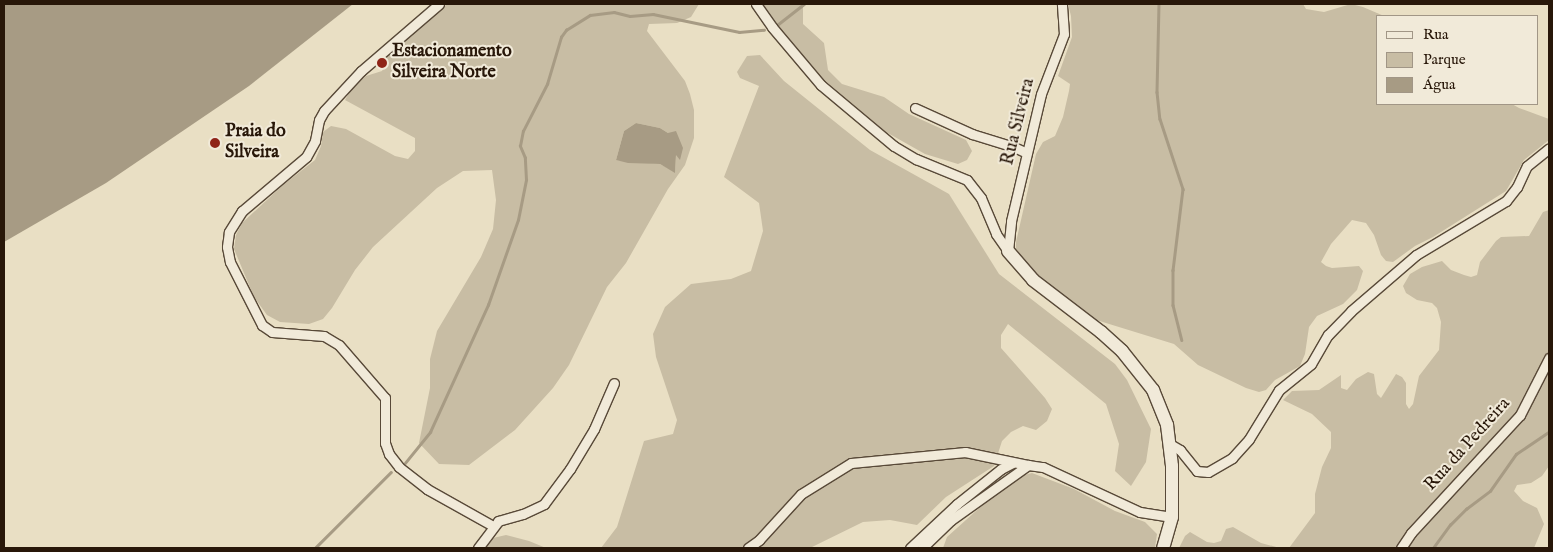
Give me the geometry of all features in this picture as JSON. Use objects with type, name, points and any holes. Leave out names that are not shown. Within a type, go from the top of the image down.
[{"type":"street","points":[[439,4],[361,71],[324,111],[319,120],[315,141],[306,157],[242,211],[229,232],[227,247],[230,262],[262,324],[272,332],[324,336],[339,345],[386,398],[385,443],[389,454],[399,467],[427,488],[493,526]]},
{"type":"street","points":[[756,4],[772,28],[821,85],[894,146],[916,159],[966,180],[981,198],[996,234],[1033,280],[1101,332],[1139,370],[1153,390],[1162,409],[1170,444],[1172,517],[1163,548]]},
{"type":"street","name":"Rua Silveira","points":[[1008,251],[1011,221],[1041,94],[1064,34],[1062,4]]},
{"type":"street","points":[[915,108],[972,134],[1008,145],[1027,154]]},
{"type":"street","points":[[1170,444],[1180,450],[1197,471],[1208,472],[1232,458],[1249,439],[1279,390],[1311,364],[1328,335],[1341,320],[1416,254],[1506,201],[1517,187],[1527,166],[1549,148]]},
{"type":"street","name":"Rua da Pedreira","points":[[1401,548],[1423,519],[1520,415],[1549,358]]},
{"type":"street","points":[[478,548],[498,521],[529,512],[544,504],[567,473],[594,429],[614,382]]},
{"type":"street","points":[[748,548],[759,540],[801,494],[851,463],[965,452],[988,455],[1013,463],[1048,470],[1140,512],[1172,517]]},
{"type":"street","points":[[910,548],[957,504],[1001,469],[1013,463]]},
{"type":"street","points":[[922,548],[951,520],[1028,465]]},
{"type":"green space","points":[[447,4],[699,4],[691,17],[677,23],[649,24],[647,31],[685,81],[690,94],[694,110],[694,138],[685,165],[668,189],[626,263],[607,287],[569,365],[553,388],[515,430],[469,465],[439,464],[419,443],[430,388],[430,359],[437,331],[481,257],[493,229],[496,200],[492,170],[463,171],[437,188],[373,247],[355,270],[332,308],[323,319],[309,324],[280,322],[267,315],[254,297],[234,249],[236,235],[242,223],[283,185],[315,160],[321,146],[323,132],[331,126],[346,129],[395,156],[408,159],[415,151],[415,138],[345,100],[352,88],[366,76],[382,71],[387,62],[387,56]],"holes":[[[636,123],[660,128],[668,133],[680,159],[676,154],[675,172],[660,164],[616,160],[624,131]]]},
{"type":"green space","points":[[763,4],[803,4],[803,24],[824,43],[828,70],[842,84],[884,97],[909,114],[966,140],[972,151],[967,160],[958,164],[925,154],[886,132],[822,78],[773,21]]},
{"type":"green space","points":[[1068,4],[1303,4],[1306,9],[1324,12],[1351,4],[1363,7],[1382,15],[1376,15],[1376,105],[1514,105],[1549,119],[1549,140],[1524,160],[1506,191],[1433,237],[1415,246],[1393,262],[1386,261],[1381,255],[1374,235],[1366,223],[1352,220],[1331,244],[1321,262],[1332,268],[1359,266],[1363,271],[1357,290],[1343,304],[1317,316],[1309,327],[1305,354],[1300,366],[1275,380],[1266,390],[1259,392],[1246,388],[1198,365],[1174,344],[1093,319],[1041,282],[1016,249],[1036,154],[1043,142],[1055,136],[1063,117],[1070,84],[1058,76],[1072,37],[1071,16]]},
{"type":"green space","points":[[760,55],[784,81],[870,150],[949,194],[999,274],[1115,364],[1127,380],[1151,429],[1146,462],[1131,486],[1115,471],[1119,444],[1106,404],[1008,324],[1001,335],[1001,348],[1045,398],[1052,409],[1047,421],[1036,430],[1023,426],[1011,432],[1002,441],[994,466],[946,497],[917,525],[890,520],[863,522],[810,548],[601,548],[617,527],[644,441],[673,434],[677,420],[656,357],[653,334],[665,307],[691,284],[731,279],[751,271],[763,231],[759,203],[724,177],[759,86],[740,78],[737,72],[747,56]]},
{"type":"green space","points":[[1549,210],[1549,466],[1542,476],[1531,483],[1517,485],[1514,491],[1523,501],[1537,508],[1544,524],[1534,548],[1289,548],[1315,513],[1315,494],[1322,467],[1331,448],[1331,432],[1312,414],[1283,400],[1292,391],[1319,390],[1341,375],[1341,388],[1347,390],[1356,379],[1368,372],[1374,374],[1377,394],[1381,398],[1396,374],[1402,377],[1406,383],[1406,404],[1409,409],[1413,404],[1419,376],[1439,350],[1441,322],[1437,308],[1432,303],[1417,300],[1406,293],[1403,286],[1410,274],[1422,267],[1442,261],[1451,270],[1471,277],[1477,275],[1480,262],[1496,241],[1501,237],[1529,236],[1543,212]]},
{"type":"green space","points":[[1032,473],[1074,489],[1115,511],[1145,522],[1157,534],[1155,548],[943,548],[947,537],[986,502],[1016,477]]},
{"type":"green space","points":[[1233,527],[1261,543],[1280,548],[1179,548],[1185,536],[1190,532],[1207,542],[1214,543],[1221,541],[1226,529]]},
{"type":"green space","points":[[506,535],[546,548],[486,548],[493,538]]},
{"type":"water","points":[[4,4],[353,4],[249,86],[106,183],[4,242]]},
{"type":"water","points":[[636,123],[660,128],[668,133],[676,131],[683,148],[680,160],[676,155],[675,173],[660,164],[628,163],[616,160],[624,131]]},
{"type":"waterway","points":[[777,25],[804,4]]},
{"type":"waterway","points":[[1159,4],[1157,92],[1160,119],[1183,189],[1173,270],[1173,305],[1182,340]]},
{"type":"waterway","points":[[405,463],[430,432],[488,305],[518,220],[526,180],[525,158],[520,146],[523,131],[547,84],[561,37],[566,30],[590,15],[614,12],[630,16],[653,14],[739,32],[764,30]]},
{"type":"waterway","points":[[1433,548],[1450,525],[1466,509],[1490,491],[1516,454],[1549,432]]},
{"type":"waterway","points":[[315,548],[391,472]]},
{"type":"place","name":"Estacionamento Silveira Norte","points":[[382,63]]},
{"type":"place","name":"Praia do Silveira","points":[[215,143]]}]
